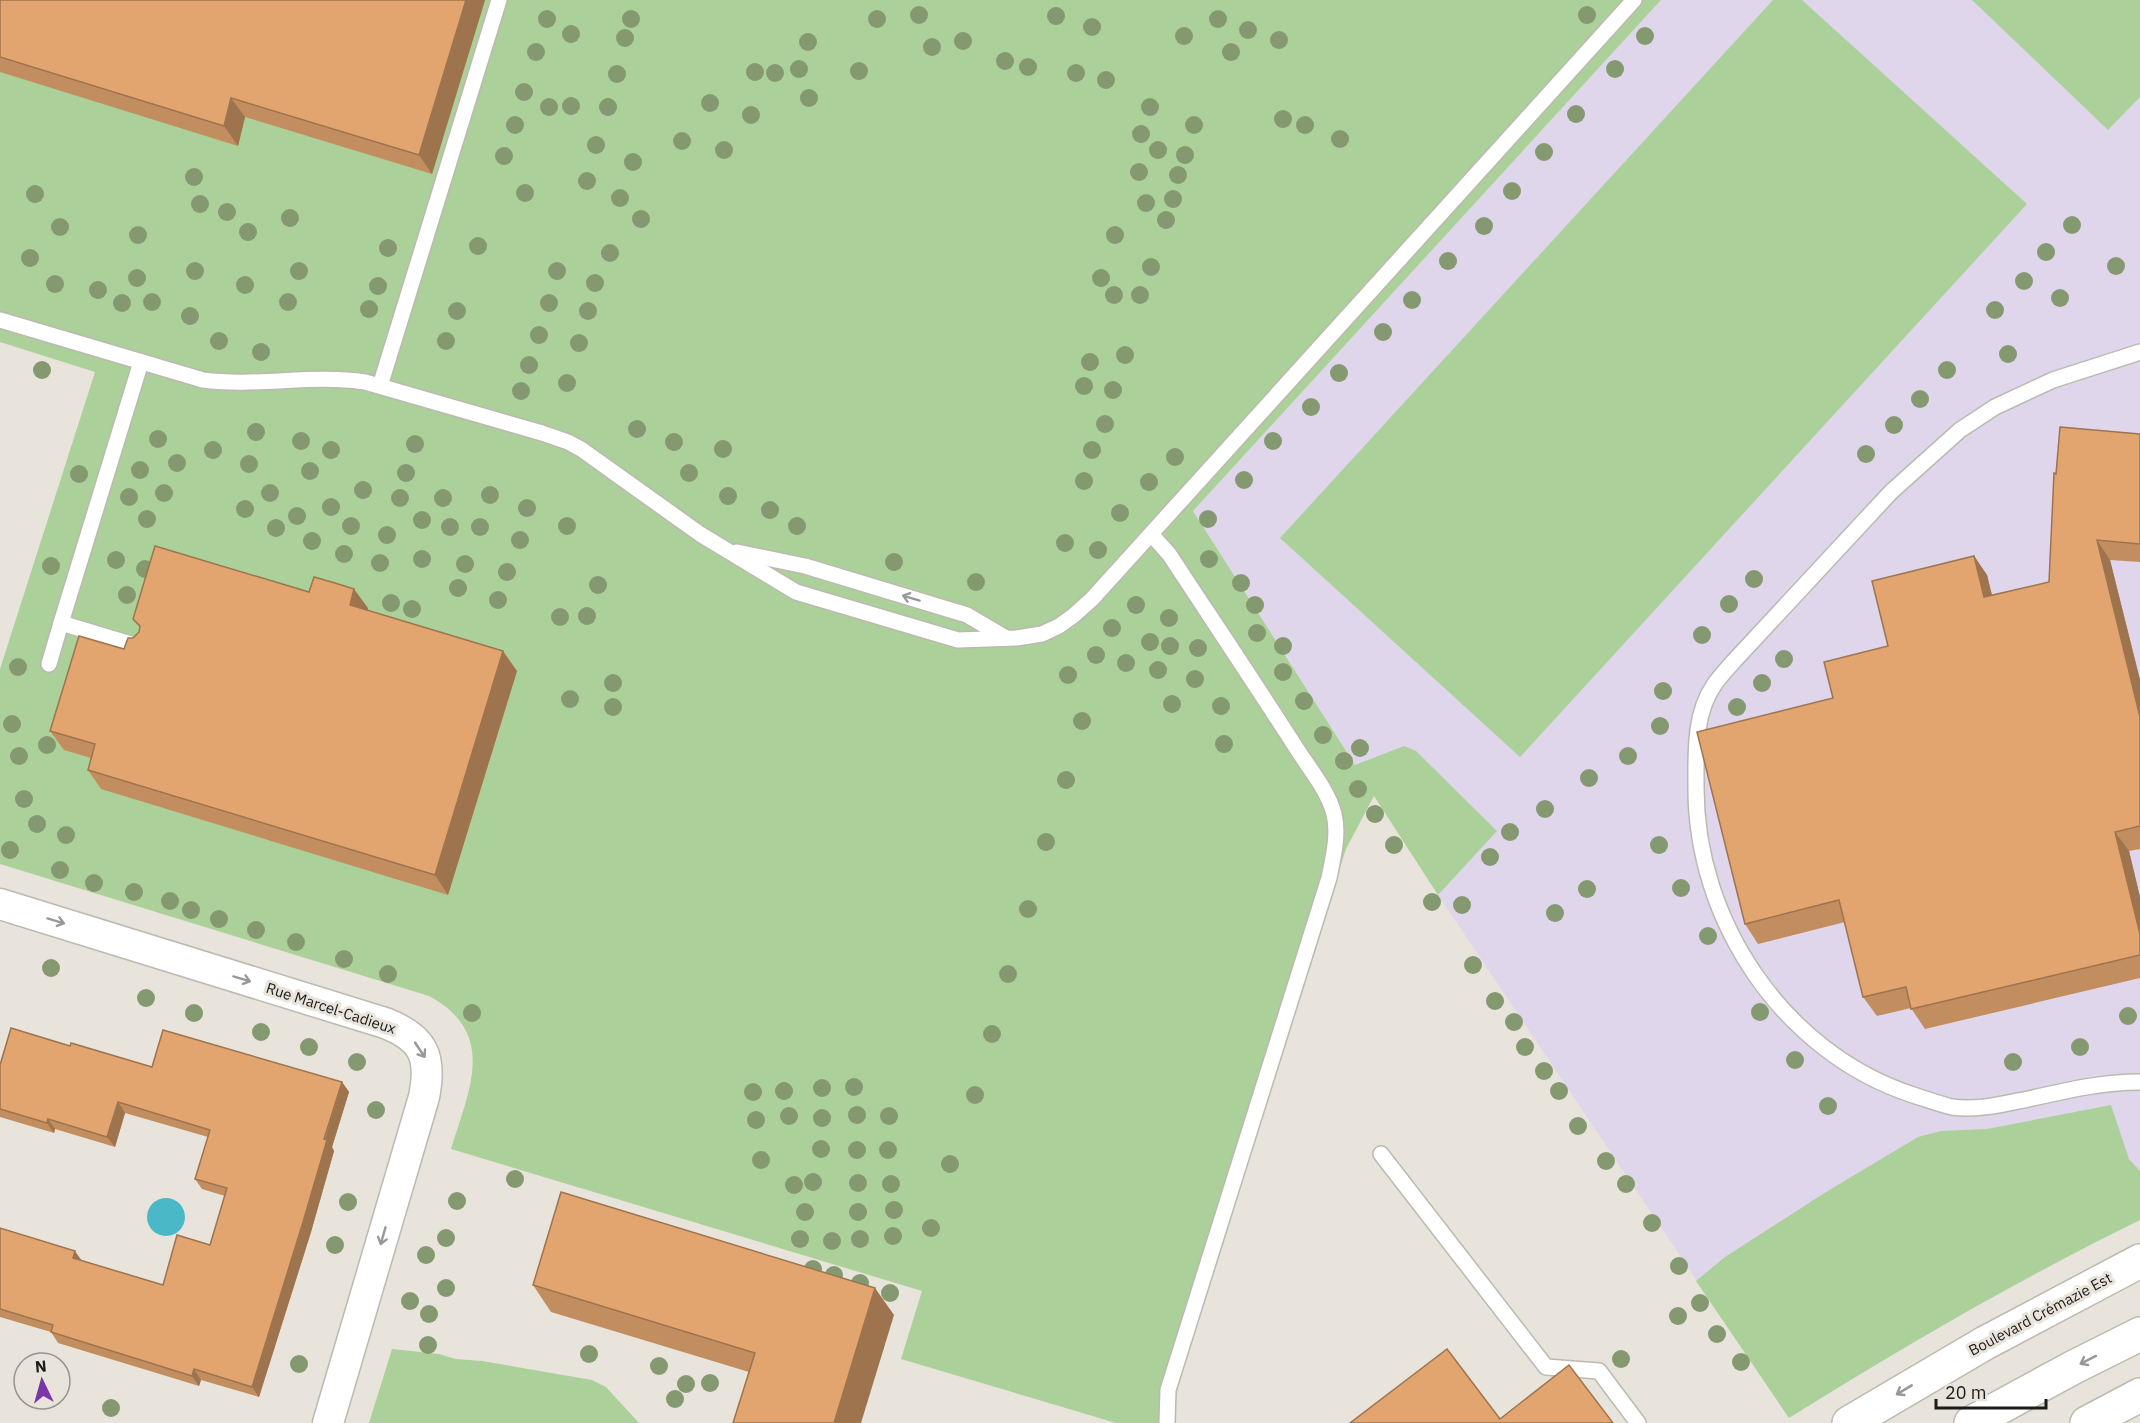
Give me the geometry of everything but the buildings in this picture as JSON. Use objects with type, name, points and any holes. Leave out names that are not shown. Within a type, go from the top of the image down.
[{"type":"main road","name":"Boulevard Crémazie Est","points":[[1849,1423],[1985,1342],[2140,1261]]},
{"type":"main road","points":[[1971,1423],[2140,1334]]},
{"type":"main road","points":[[2086,1423],[2140,1395]]},
{"type":"street","name":"Rue Marcel-Cadieux","points":[[0,904],[385,1023],[407,1034],[421,1048],[428,1067],[424,1097],[328,1423]]},
{"type":"lane","points":[[380,386],[499,0]]},
{"type":"lane","points":[[0,320],[188,376],[226,383],[341,379],[380,386],[568,442],[592,456],[700,534],[796,592],[958,640],[1028,638],[1059,626],[1092,600],[1184,495],[1634,0]]},
{"type":"lane","points":[[2140,352],[2053,380],[1995,407],[1960,429],[1891,492],[1713,686],[1699,723],[1695,805],[1701,847],[1711,886],[1728,927],[1752,970],[1784,1012],[1818,1044],[1858,1072],[1887,1087],[1953,1107],[1999,1105],[2106,1083],[2140,1082]]},
{"type":"lane","points":[[49,664],[141,362]]},
{"type":"lane","points":[[1151,534],[1169,554],[1289,737],[1326,795],[1334,812],[1335,822],[1329,878],[1168,1390],[1167,1423]]},
{"type":"lane","points":[[725,550],[805,566],[967,615],[1006,638]]},
{"type":"lane","points":[[61,623],[144,648]]},
{"type":"lane","points":[[1381,1154],[1546,1367],[1599,1371],[1638,1423]]},
{"type":"shaded area","points":[[1661,0],[2140,0],[2140,1220],[1968,1311],[1789,1418],[1438,895],[1193,511]]},
{"type":"green space","points":[[0,0],[1661,0],[1193,511],[1355,765],[1404,746],[1416,751],[1497,831],[1438,895],[1374,796],[1346,849],[1168,1390],[1167,1423],[1116,1423],[901,1359],[922,1291],[451,1149],[470,1084],[473,1064],[471,1045],[464,1027],[450,1011],[429,996],[0,864],[0,669],[95,372],[0,342]]},
{"type":"green space","points":[[1773,0],[1802,0],[2027,204],[1520,757],[1280,538]]},
{"type":"green space","points":[[1972,0],[2140,0],[2140,97],[2108,130]]},
{"type":"green space","points":[[2111,1105],[2129,1159],[2140,1171],[2140,1220],[1962,1314],[1789,1418],[1696,1281],[1725,1257],[1826,1192],[1918,1137],[1941,1131],[1987,1129]]},
{"type":"green space","points":[[392,1349],[439,1354],[456,1359],[482,1361],[592,1380],[606,1387],[639,1423],[369,1423]]},
{"type":"water","points":[[166,1198],[180,1203],[185,1217],[180,1231],[166,1236],[152,1231],[147,1217],[152,1203]]}]
